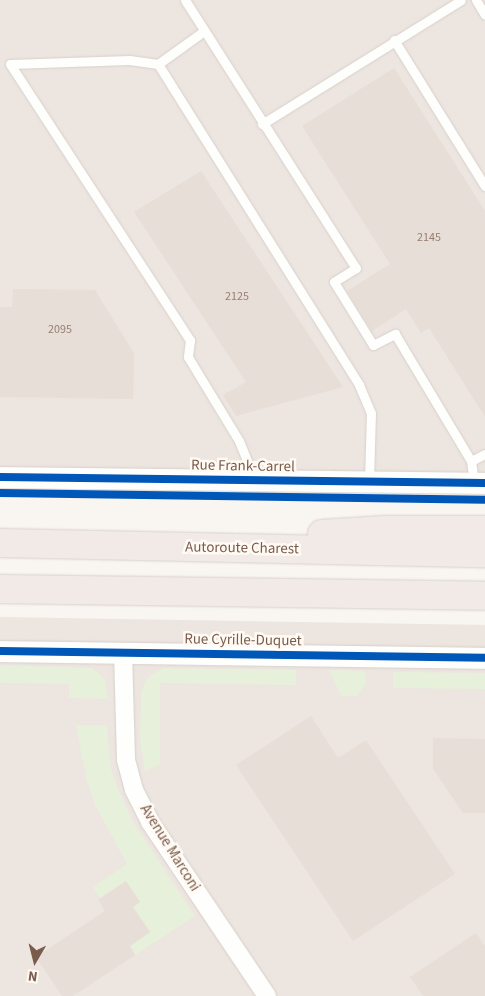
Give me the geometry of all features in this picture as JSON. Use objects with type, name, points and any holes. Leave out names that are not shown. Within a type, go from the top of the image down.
[{"type":"highway","points":[[136,547],[385,530],[485,530]]},
{"type":"highway","name":"Autoroute Charest","points":[[0,543],[485,553]]},
{"type":"highway","points":[[0,589],[485,596]]},
{"type":"street","name":"Rue Frank-Carrel","points":[[0,477],[479,483]]},
{"type":"street","name":"Rue Cyrille-Duquet","points":[[0,651],[485,658]]},
{"type":"street","name":"Avenue Marconi","points":[[123,652],[126,760],[134,790],[150,822],[267,996]]},
{"type":"lane","points":[[185,0],[262,124],[356,268],[334,282],[373,345],[395,334],[471,461],[479,483]]},
{"type":"lane","points":[[262,124],[461,0]]},
{"type":"lane","points":[[476,0],[485,15]]},
{"type":"lane","points":[[204,31],[158,64],[129,60],[10,64],[190,340],[188,357],[239,441],[255,480]]},
{"type":"lane","points":[[394,40],[485,186]]},
{"type":"lane","points":[[158,64],[360,385],[371,413],[369,482]]},
{"type":"lane","points":[[471,461],[485,454]]},
{"type":"shaded area","points":[[0,0],[485,0],[485,483],[0,469]]},
{"type":"shaded area","points":[[0,617],[485,625],[485,996],[0,996]]},
{"type":"green space","points":[[0,665],[92,668],[105,679],[108,699],[69,698],[69,684],[0,683]]},
{"type":"green space","points":[[163,668],[296,670],[296,685],[160,683],[160,764],[145,771],[140,738],[141,693],[147,678]]},
{"type":"green space","points":[[329,670],[365,671],[366,684],[357,696],[341,696]]},
{"type":"green space","points":[[393,672],[485,673],[485,689],[393,688]]},
{"type":"green space","points":[[76,725],[107,725],[111,769],[133,822],[195,916],[135,955],[130,946],[150,932],[133,907],[140,902],[126,881],[100,898],[93,887],[127,864],[95,805],[86,778]]},
{"type":"building","points":[[394,68],[485,211],[485,417],[429,328],[421,333],[406,309],[372,331],[347,291],[390,264],[302,126]]},
{"type":"building","points":[[201,171],[343,387],[236,416],[223,395],[246,382],[134,212]]},
{"type":"building","points":[[13,289],[95,290],[134,353],[133,399],[0,397],[0,307],[12,307]]},
{"type":"building","points":[[311,716],[338,758],[366,740],[455,874],[353,941],[236,765]]},
{"type":"building","points":[[433,738],[485,739],[485,813],[463,813],[433,769]]},
{"type":"building","points":[[126,881],[140,902],[133,907],[150,932],[130,946],[135,955],[73,996],[62,996],[36,957],[105,911],[98,900]]},
{"type":"building","points":[[476,933],[485,946],[485,996],[423,996],[410,977]]},
{"type":"cycle path","points":[[0,477],[485,483]]},
{"type":"cycle path","points":[[0,493],[485,500]]},
{"type":"cycle path","points":[[0,651],[485,658]]}]
